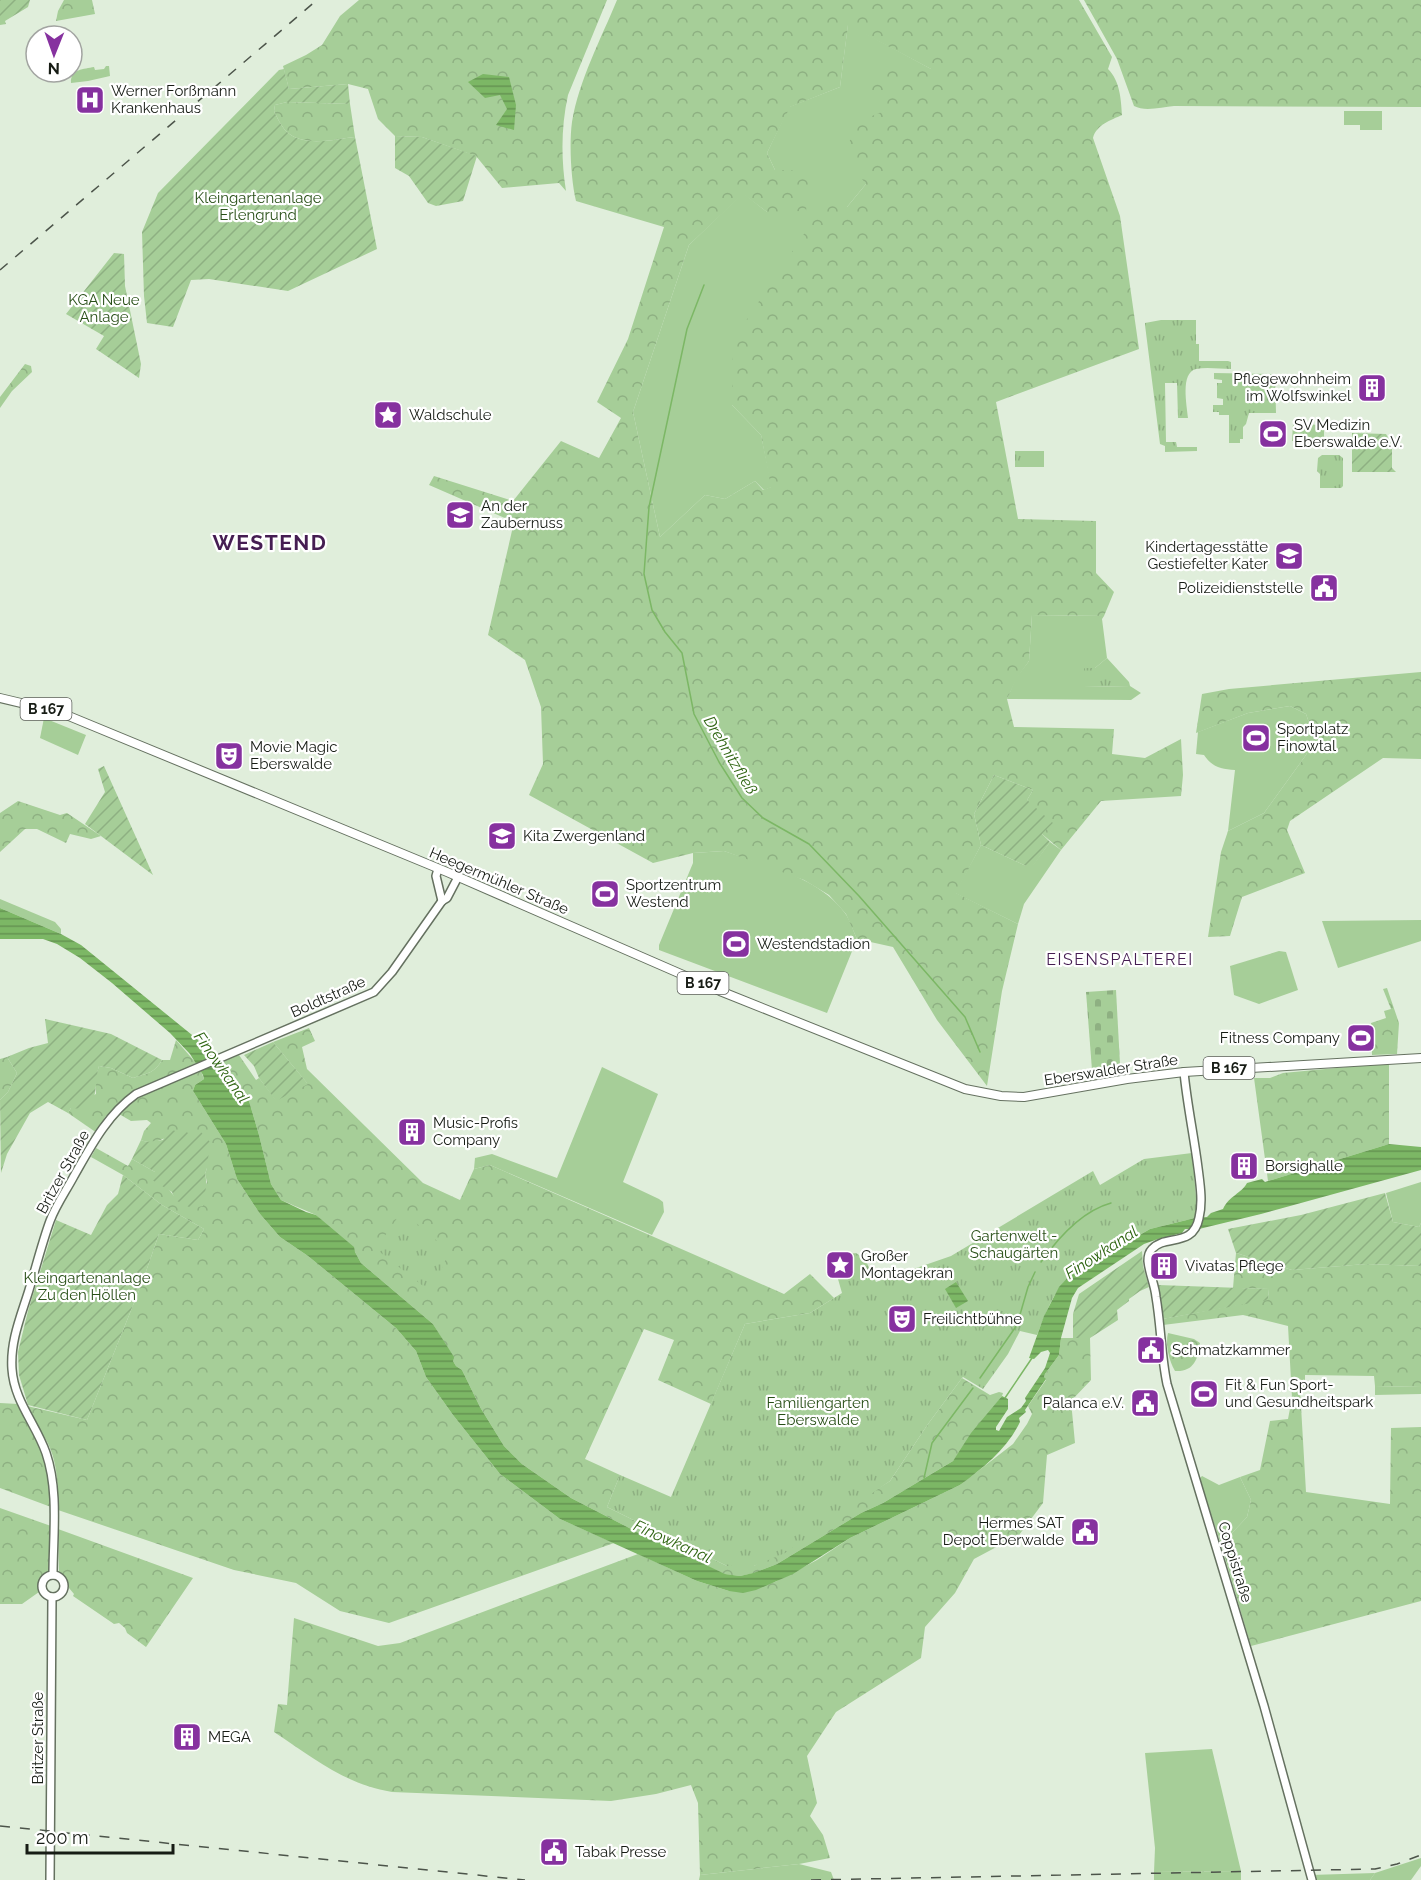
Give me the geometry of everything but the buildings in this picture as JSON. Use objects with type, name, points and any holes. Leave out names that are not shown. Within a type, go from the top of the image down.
[{"type":"main road","name":"Heegermühler Straße","points":[[0,698],[59,712],[458,877],[788,1018],[925,1074],[986,1094]]},
{"type":"main road","points":[[438,869],[436,876],[442,902]]},
{"type":"main road","name":"Boldtstraße","points":[[222,1057],[374,992],[392,972],[447,898],[458,877]]},
{"type":"main road","name":"Britzer Straße","points":[[53,1575],[54,1504],[51,1474],[45,1451],[24,1412],[13,1378],[12,1355],[13,1340],[51,1218],[108,1119],[126,1101],[136,1094],[222,1057]]},
{"type":"main road","name":"Eberswalder Straße","points":[[986,1094],[1005,1097],[1035,1096],[1126,1078],[1184,1072],[1421,1058]]},
{"type":"main road","name":"Coppistraße","points":[[1184,1072],[1200,1185],[1200,1215],[1193,1232],[1185,1238],[1160,1244],[1151,1250],[1148,1262],[1156,1294],[1160,1346],[1167,1384],[1264,1706],[1312,1880]]},
{"type":"main road","name":"Britzer Straße","points":[[53,1575],[62,1579],[64,1586],[60,1594],[52,1597],[45,1594],[42,1586],[45,1578],[53,1575]]},
{"type":"main road","name":"Britzer Straße","points":[[50,1880],[52,1597]]},
{"type":"green space","points":[[0,0],[30,0],[28,7],[5,21],[6,24],[0,25]]},
{"type":"green space","points":[[64,0],[92,0],[95,14],[56,21]]},
{"type":"green space","points":[[359,0],[607,0],[568,95],[563,143],[566,191],[559,183],[502,188],[476,156],[422,137],[395,136],[378,119],[368,89],[348,84],[289,89],[283,66],[322,45],[340,16]]},
{"type":"green space","points":[[617,0],[1079,0],[1112,57],[1108,69],[1117,85],[1122,115],[1101,126],[1093,138],[1120,216],[1139,349],[996,402],[1018,519],[1096,521],[1096,573],[1114,592],[1104,616],[1032,615],[1029,661],[1017,678],[1007,699],[1014,727],[1114,729],[1112,754],[1145,758],[1181,739],[1183,775],[1181,796],[1101,801],[1061,850],[1042,834],[1027,800],[1033,790],[994,775],[974,814],[981,845],[956,893],[1018,924],[1002,991],[987,1086],[937,1020],[893,947],[857,939],[846,914],[829,895],[804,880],[724,851],[693,853],[653,863],[529,795],[543,764],[541,707],[525,660],[488,635],[514,522],[429,485],[434,476],[513,501],[561,441],[599,458],[621,418],[597,402],[628,339],[664,227],[576,201],[571,162],[572,122],[575,106],[585,75]],"holes":[[[848,25],[931,69],[871,66],[870,99],[884,111],[862,120],[842,154],[866,184],[847,207],[824,204],[733,340],[732,405],[761,435],[771,487],[763,490],[755,481],[725,499],[705,495],[660,537],[633,412],[689,245],[743,194],[767,212],[806,211],[811,171],[775,170],[767,153],[790,107],[840,87]]]},
{"type":"green space","points":[[1084,0],[1421,0],[1421,107],[1174,106],[1138,108],[1134,106],[1117,59]]},
{"type":"green space","points":[[848,24],[933,70],[884,111],[866,184],[847,207],[732,405],[761,435],[772,487],[764,490],[755,481],[725,499],[705,495],[660,537],[633,412],[689,245],[743,193],[767,212],[775,170],[767,153],[789,107],[840,87]]},
{"type":"green space","points":[[109,66],[110,76],[84,81],[84,70],[94,67],[95,70]]},
{"type":"green space","name":"Kleingartenanlage Erlengrund","points":[[284,69],[289,89],[348,84],[350,104],[287,102],[275,105],[274,111],[286,131],[301,139],[319,141],[355,137],[377,249],[288,291],[209,279],[191,280],[173,327],[147,323],[142,232],[158,193],[279,70]]},
{"type":"green space","points":[[287,102],[350,104],[355,137],[310,141],[293,136],[284,129],[274,111],[275,105]]},
{"type":"green space","points":[[1344,111],[1382,111],[1382,130],[1360,130],[1360,125],[1344,125]]},
{"type":"green space","points":[[395,136],[422,137],[477,156],[463,201],[436,206],[428,203],[409,176],[395,168]]},
{"type":"green space","name":"KGA Neue Anlage","points":[[114,253],[124,254],[125,286],[141,364],[139,378],[96,349],[104,336],[66,314]]},
{"type":"green space","points":[[1161,320],[1196,320],[1199,361],[1228,361],[1231,362],[1231,369],[1200,368],[1191,372],[1186,383],[1188,418],[1178,418],[1177,383],[1165,383],[1166,442],[1176,442],[1177,447],[1197,447],[1197,451],[1165,452],[1165,446],[1160,444],[1145,323]]},
{"type":"green space","points":[[25,364],[31,366],[32,372],[12,391],[0,408],[0,397]]},
{"type":"green space","points":[[1214,373],[1275,374],[1276,413],[1249,413],[1240,443],[1229,443],[1229,415],[1219,415],[1219,412],[1213,412],[1213,405],[1223,405],[1223,399],[1217,398],[1217,383],[1222,383],[1222,380],[1214,379]]},
{"type":"green space","points":[[1293,424],[1324,425],[1324,441],[1292,441]]},
{"type":"green space","points":[[1352,433],[1386,434],[1392,444],[1392,468],[1396,472],[1352,472]]},
{"type":"green space","points":[[1015,451],[1044,451],[1044,467],[1015,467]]},
{"type":"green space","points":[[1322,455],[1339,455],[1343,458],[1343,486],[1341,488],[1320,488],[1320,474],[1317,471],[1318,458]]},
{"type":"green space","points":[[1032,615],[1104,616],[1102,619],[1107,658],[1095,668],[1084,687],[1130,686],[1141,693],[1131,700],[1007,699],[1016,678],[1029,661]]},
{"type":"green space","points":[[1107,658],[1130,686],[1084,687],[1084,668],[1095,668]]},
{"type":"green space","points":[[1421,672],[1421,759],[1383,758],[1290,821],[1287,830],[1305,873],[1242,897],[1230,936],[1208,937],[1221,852],[1228,831],[1264,813],[1306,755],[1314,737],[1306,714],[1290,706],[1248,713],[1196,733],[1202,694],[1229,689]]},
{"type":"green space","points":[[1290,706],[1306,714],[1314,737],[1306,755],[1264,813],[1228,831],[1235,770],[1217,767],[1204,755],[1196,754],[1198,732],[1248,713]]},
{"type":"green space","points":[[44,718],[86,735],[78,755],[40,738]]},
{"type":"green space","points":[[104,766],[153,875],[85,824],[105,792],[98,769]]},
{"type":"green space","points":[[994,775],[1033,790],[1027,800],[1053,823],[1042,834],[1050,842],[1033,866],[1026,866],[981,845],[974,814]]},
{"type":"green space","points":[[18,801],[60,815],[67,813],[101,836],[91,839],[70,834],[66,843],[37,829],[25,829],[0,852],[0,813]]},
{"type":"green space","points":[[1050,842],[1061,850],[1024,904],[1018,924],[955,893],[981,845],[1026,866],[1033,865]]},
{"type":"green space","points":[[724,851],[773,867],[805,881],[833,900],[847,916],[857,939],[827,1013],[659,950],[659,945],[693,863],[693,853]]},
{"type":"green space","points":[[0,899],[55,922],[61,929],[61,934],[0,908]]},
{"type":"green space","points":[[1421,920],[1421,941],[1338,968],[1322,921]]},
{"type":"green space","points":[[1279,951],[1286,952],[1298,990],[1259,1004],[1234,995],[1230,966]]},
{"type":"green space","points":[[1387,988],[1399,1023],[1397,1054],[1372,1055],[1371,1023],[1386,1018],[1384,1011],[1391,1009],[1383,989]]},
{"type":"green space","points":[[1116,990],[1120,1064],[1092,1070],[1086,992]]},
{"type":"green space","points":[[45,1019],[111,1034],[162,1060],[153,1071],[133,1078],[111,1068],[99,1066],[94,1096],[88,1106],[71,1108],[68,1113],[48,1102],[30,1113],[7,1154],[1,1173],[0,1100],[8,1092],[17,1073],[7,1057],[48,1043]]},
{"type":"green space","points":[[309,1028],[315,1041],[302,1047],[307,1069],[423,1183],[460,1200],[474,1169],[490,1165],[784,1294],[810,1274],[834,1298],[810,1313],[745,1324],[711,1404],[658,1380],[674,1340],[644,1329],[585,1459],[620,1475],[607,1507],[727,1566],[754,1566],[890,1481],[962,1378],[990,1395],[999,1392],[1003,1393],[1002,1396],[953,1461],[777,1564],[754,1573],[740,1576],[724,1574],[571,1498],[522,1464],[504,1446],[480,1407],[462,1370],[456,1366],[433,1324],[361,1263],[355,1252],[316,1215],[281,1200],[271,1184],[249,1101],[218,1063],[239,1055],[256,1080],[259,1078],[276,1100],[307,1083],[273,1042]]},
{"type":"green space","points":[[176,1040],[196,1063],[126,1098],[105,1117],[97,1133],[68,1113],[71,1108],[96,1094],[96,1076],[99,1066],[111,1068],[133,1078],[146,1074],[153,1071],[162,1060],[170,1060]]},
{"type":"green space","points":[[273,1042],[308,1084],[276,1101],[259,1078],[254,1066],[244,1055]]},
{"type":"green space","points":[[7,1057],[17,1073],[8,1092],[0,1100],[0,1059]]},
{"type":"green space","points":[[1389,1063],[1389,1144],[1268,1181],[1254,1078]]},
{"type":"green space","points":[[602,1067],[658,1094],[623,1182],[663,1202],[664,1212],[652,1235],[490,1165],[474,1169],[475,1158],[492,1154],[557,1178]]},
{"type":"green space","points":[[201,1071],[204,1079],[195,1085],[193,1091],[226,1144],[237,1179],[260,1214],[280,1237],[308,1256],[396,1328],[416,1351],[426,1377],[453,1415],[500,1474],[560,1519],[614,1543],[389,1623],[340,1611],[296,1583],[234,1570],[58,1510],[57,1479],[53,1455],[27,1406],[87,1420],[142,1283],[159,1234],[198,1240],[204,1229],[162,1205],[123,1175],[91,1157],[96,1148],[128,1166],[132,1159],[155,1172],[174,1196],[204,1189],[207,1182],[205,1174],[207,1168],[188,1133],[173,1134],[147,1142],[141,1140],[144,1131],[151,1123],[147,1120],[131,1121],[119,1114],[140,1096]]},
{"type":"green space","points":[[182,1129],[188,1133],[200,1131],[210,1142],[205,1174],[204,1206],[191,1208],[175,1200],[172,1192],[152,1180],[155,1172],[132,1159],[141,1140],[147,1142],[163,1140],[166,1133],[172,1130],[179,1132]]},
{"type":"green space","name":"Familiengarten Eberswalde","points":[[1192,1153],[1197,1207],[1195,1218],[1150,1229],[1069,1276],[1054,1297],[1037,1335],[1020,1331],[1008,1354],[983,1389],[963,1377],[890,1481],[785,1553],[754,1566],[727,1566],[607,1507],[620,1475],[671,1497],[745,1324],[810,1313],[842,1293],[832,1258],[856,1253],[865,1259],[876,1282],[951,1256],[1093,1171],[1100,1185],[1144,1159]]},
{"type":"green space","name":"Kleingartenanlage Zu den Höllen","points":[[123,1175],[162,1205],[204,1229],[198,1240],[159,1234],[142,1283],[87,1420],[28,1405],[19,1375],[18,1352],[56,1220],[91,1235],[107,1205],[118,1194]]},
{"type":"green space","points":[[1421,1182],[1421,1223],[1419,1227],[1393,1222],[1386,1193]]},
{"type":"green space","points":[[1385,1193],[1393,1222],[1419,1227],[1421,1223],[1421,1266],[1366,1264],[1292,1270],[1236,1253],[1228,1229],[1301,1215]]},
{"type":"green space","points":[[402,1211],[449,1251],[432,1293],[376,1249]]},
{"type":"green space","points":[[1142,1251],[1143,1266],[1149,1287],[1140,1291],[1117,1310],[1118,1320],[1090,1338],[1073,1338],[1073,1314],[1079,1294]]},
{"type":"green space","points":[[1236,1253],[1292,1270],[1366,1264],[1421,1266],[1421,1387],[1375,1386],[1374,1376],[1305,1375],[1305,1389],[1300,1389],[1306,1492],[1390,1504],[1391,1428],[1421,1427],[1421,1601],[1251,1646],[1225,1558],[1232,1533],[1247,1517],[1251,1500],[1240,1477],[1260,1470],[1270,1421],[1288,1419],[1292,1398],[1288,1326],[1243,1315],[1163,1325],[1163,1319],[1268,1299],[1269,1289],[1233,1288]]},
{"type":"green space","points":[[1158,1285],[1269,1289],[1268,1300],[1163,1319]]},
{"type":"green space","points":[[1168,1333],[1194,1339],[1200,1343],[1198,1354],[1191,1367],[1175,1371],[1167,1347]]},
{"type":"green space","points":[[1061,1338],[1090,1338],[1091,1380],[1071,1401],[1075,1443],[1047,1455],[1043,1503],[1019,1535],[974,1559],[955,1593],[925,1627],[921,1658],[836,1712],[807,1756],[817,1803],[810,1816],[823,1835],[830,1858],[799,1864],[700,1875],[698,1803],[691,1785],[656,1794],[611,1801],[392,1792],[359,1783],[330,1769],[274,1732],[278,1704],[287,1705],[294,1618],[378,1646],[400,1643],[638,1554],[697,1581],[729,1591],[775,1582],[817,1560],[850,1538],[960,1485],[1013,1444],[1032,1414],[1028,1406],[1046,1380],[1045,1374],[1059,1355]]},
{"type":"green space","points":[[1375,1386],[1421,1387],[1421,1394],[1375,1395]]},
{"type":"green space","points":[[0,1403],[18,1404],[43,1452],[50,1478],[51,1507],[0,1488]]},
{"type":"green space","points":[[1202,1476],[1219,1485],[1240,1477],[1251,1500],[1247,1517],[1232,1533],[1227,1550],[1221,1544],[1199,1479]]},
{"type":"green space","points":[[0,1508],[51,1526],[49,1570],[41,1581],[39,1592],[22,1604],[0,1604]]},
{"type":"green space","points":[[58,1529],[193,1578],[146,1647],[127,1633],[119,1623],[114,1624],[73,1596],[66,1579],[59,1571]]},
{"type":"green space","points":[[1212,1749],[1241,1871],[1154,1872],[1155,1848],[1145,1753]]},
{"type":"green space","points":[[1421,1858],[1421,1866],[1411,1880],[1370,1880],[1375,1873]]},
{"type":"green space","points":[[799,1864],[831,1872],[834,1880],[699,1880],[700,1875]]},
{"type":"green space","points":[[1241,1871],[1241,1880],[1154,1880],[1154,1872]]},
{"type":"green space","points":[[1375,1873],[1370,1880],[1312,1880],[1310,1875]]},
{"type":"shaded area","points":[[483,74],[509,77],[516,105],[514,130],[496,125],[507,109],[500,95],[485,98],[468,82]]},
{"type":"shaded area","points":[[0,908],[81,945],[197,1039],[249,1101],[271,1184],[281,1200],[316,1215],[354,1247],[361,1263],[433,1324],[454,1357],[453,1361],[456,1366],[462,1370],[480,1407],[504,1446],[522,1464],[571,1498],[725,1574],[740,1576],[777,1564],[953,1461],[971,1433],[1002,1396],[1008,1399],[1008,1409],[996,1427],[999,1431],[1007,1417],[1021,1408],[1045,1368],[1050,1353],[1048,1350],[1041,1352],[1034,1359],[1029,1358],[1044,1316],[1059,1287],[1069,1276],[1150,1229],[1207,1217],[1223,1209],[1247,1183],[1262,1179],[1265,1182],[1389,1144],[1421,1147],[1421,1170],[1261,1214],[1199,1229],[1185,1229],[1182,1233],[1144,1244],[1078,1288],[1072,1298],[1061,1338],[1059,1355],[1045,1374],[1046,1379],[1025,1410],[1026,1412],[1019,1418],[1020,1422],[1009,1441],[978,1471],[960,1485],[850,1538],[793,1574],[756,1590],[743,1593],[729,1591],[697,1581],[560,1519],[500,1474],[453,1415],[426,1377],[416,1351],[396,1328],[308,1256],[280,1237],[260,1214],[237,1179],[226,1144],[193,1091],[195,1085],[204,1079],[190,1054],[170,1033],[112,983],[80,958],[57,944],[43,939],[0,939]]},
{"type":"shaded area","points":[[956,1282],[968,1301],[956,1308],[945,1289]]},
{"type":"waterway","name":"Drehnitzfließ","points":[[704,285],[687,329],[649,507],[644,574],[652,610],[665,632],[682,653],[694,714],[719,762],[742,798],[763,818],[809,844],[859,896],[965,1017],[980,1052]]},
{"type":"waterway","name":"Drehnitzfließ","points":[[1041,1262],[1072,1226],[1090,1212],[1111,1203]]},
{"type":"waterway","name":"Drehnitzfließ","points":[[980,1378],[1017,1325],[1028,1287],[1035,1272]]},
{"type":"waterway","points":[[1005,1398],[1032,1358]]},
{"type":"waterway","points":[[924,1478],[932,1443],[973,1388]]},
{"type":"railway","points":[[0,270],[317,0]]},
{"type":"railway","points":[[0,1826],[525,1880]]},
{"type":"railway","points":[[811,1880],[1375,1869],[1421,1855]]},
{"type":"place","name":"Werner Forßmann Krankenhaus","points":[[90,100]]},
{"type":"place","name":"Pflegewohnheim im Wolfswinkel","points":[[1372,388]]},
{"type":"place","name":"Waldschule","points":[[388,415]]},
{"type":"place","name":"SV Medizin Eberswalde e.V.","points":[[1273,434]]},
{"type":"place","name":"An der Zaubernuss","points":[[460,515]]},
{"type":"place","name":"Kindertagesstätte Gestiefelter Kater","points":[[1289,556]]},
{"type":"place","name":"Polizeidienststelle","points":[[1324,588]]},
{"type":"place","name":"Sportplatz Finowtal","points":[[1256,738]]},
{"type":"place","name":"Movie Magic Eberswalde","points":[[229,756]]},
{"type":"place","name":"Kita Zwergenland","points":[[502,836]]},
{"type":"place","name":"Sportzentrum Westend","points":[[605,894]]},
{"type":"place","name":"Westendstadion","points":[[736,944]]},
{"type":"place","name":"Fitness Company","points":[[1361,1038]]},
{"type":"place","name":"Music-Profis Company","points":[[412,1132]]},
{"type":"place","name":"Borsighalle","points":[[1244,1166]]},
{"type":"place","name":"Großer Montagekran","points":[[840,1265]]},
{"type":"place","name":"Vivatas Pflege","points":[[1164,1266]]},
{"type":"place","name":"Freilichtbühne","points":[[902,1319]]},
{"type":"place","name":"Schmatzkammer","points":[[1151,1350]]},
{"type":"place","name":"Fit & Fun Sport- und Gesundheitspark","points":[[1204,1394]]},
{"type":"place","name":"Palanca e.V.","points":[[1145,1403]]},
{"type":"place","name":"Hermes SAT Depot Eberwalde","points":[[1085,1532]]},
{"type":"place","name":"MEGA","points":[[187,1737]]},
{"type":"place","name":"Tabak Presse","points":[[554,1852]]},
{"type":"district","name":"WESTEND","points":[[270,543]]},
{"type":"district","name":"EISENSPALTEREI","points":[[1120,959]]},
{"type":"water label","name":"Finowkanal","points":[[222,1067]]},
{"type":"water label","name":"Finowkanal","points":[[1101,1252]]},
{"type":"water label","name":"Finowkanal","points":[[673,1541]]},
{"type":"park label","name":"Gartenwelt - Schaugärten","points":[[1014,1244]]}]
